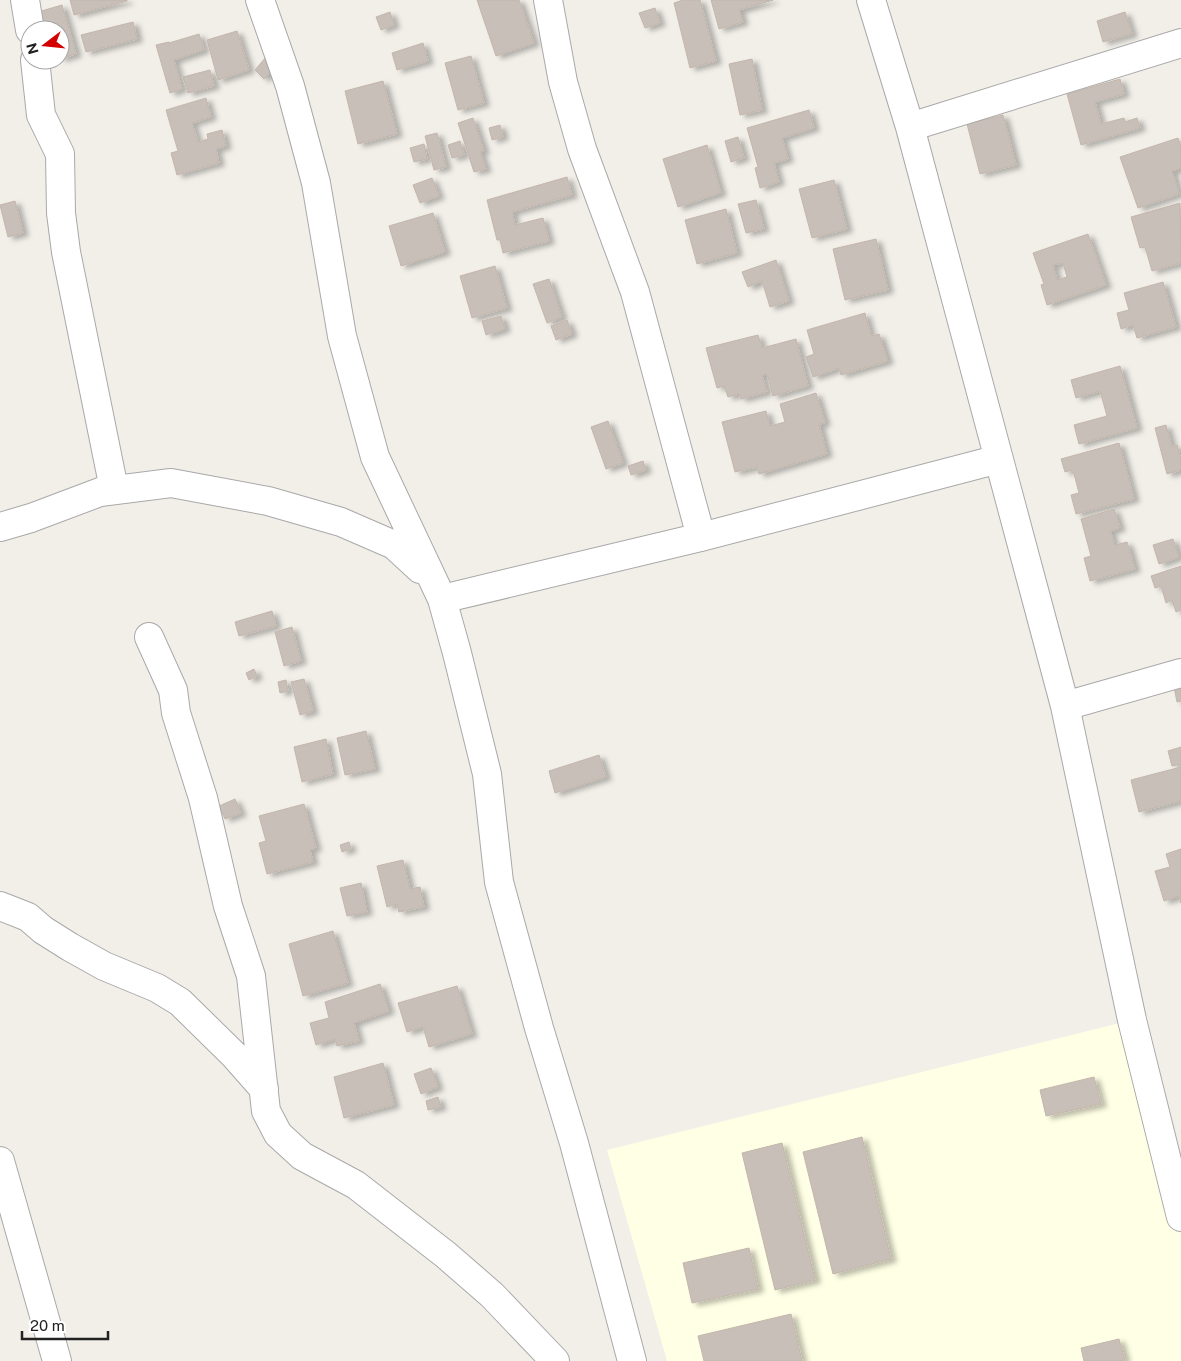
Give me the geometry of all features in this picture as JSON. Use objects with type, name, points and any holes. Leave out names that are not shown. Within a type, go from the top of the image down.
[{"type":"street","points":[[24,0],[28,20]]},
{"type":"street","points":[[260,0],[290,86],[316,182],[342,336],[375,458],[436,589],[474,713],[487,774],[499,882],[574,1143],[632,1361]]},
{"type":"street","points":[[548,0],[563,82],[582,149],[635,292],[701,536]]},
{"type":"street","points":[[871,0],[910,127],[1065,706],[1132,1020],[1181,1217]]},
{"type":"street","points":[[910,127],[1181,43]]},
{"type":"street","points":[[35,70],[41,116],[60,154],[61,213],[66,252],[114,490]]},
{"type":"street","points":[[436,589],[701,536],[999,459]]},
{"type":"street","points":[[0,526],[31,518],[100,492],[171,483],[191,485],[309,511],[377,536],[394,545],[436,589]]},
{"type":"street","points":[[149,637],[173,690],[176,713],[203,798],[228,906],[251,976],[266,1111],[278,1134],[302,1156],[356,1185],[446,1255],[492,1295],[555,1361]]},
{"type":"street","points":[[1065,706],[1181,674]]},
{"type":"street","points":[[0,906],[28,917],[43,930],[104,966],[157,988],[180,1002],[234,1055],[264,1089]]},
{"type":"street","points":[[0,1161],[11,1232],[57,1361]]},
{"type":"shaded area","points":[[1132,1020],[1181,1217],[1181,1361],[667,1361],[607,1150]]},
{"type":"building","points":[[70,0],[127,0],[127,1],[74,15]]},
{"type":"building","points":[[477,0],[519,0],[534,43],[496,56]]},
{"type":"building","points":[[683,0],[700,0],[716,61],[690,68],[674,3]]},
{"type":"building","points":[[711,0],[773,0],[739,10],[743,22],[719,29]]},
{"type":"building","points":[[62,5],[66,20],[40,20],[38,12]]},
{"type":"building","points":[[655,8],[660,23],[645,28],[639,13]]},
{"type":"building","points":[[390,12],[394,25],[381,30],[376,17]]},
{"type":"building","points":[[1125,12],[1132,34],[1103,42],[1097,21]]},
{"type":"building","points":[[133,22],[137,39],[86,52],[81,35]]},
{"type":"building","points":[[237,31],[249,70],[218,80],[207,40]]},
{"type":"building","points":[[70,33],[76,54],[70,56]]},
{"type":"building","points":[[199,34],[204,50],[174,60],[182,89],[170,93],[156,45]]},
{"type":"building","points":[[423,43],[428,61],[397,70],[392,53]]},
{"type":"building","points":[[471,56],[484,103],[458,110],[445,63]]},
{"type":"building","points":[[266,57],[275,67],[264,79],[255,70]]},
{"type":"building","points":[[752,59],[762,110],[740,115],[729,64]]},
{"type":"building","points":[[210,70],[214,86],[188,93],[183,77]]},
{"type":"building","points":[[1120,79],[1124,94],[1095,102],[1101,124],[1124,118],[1125,122],[1137,118],[1140,128],[1081,145],[1067,94]]},
{"type":"building","points":[[383,81],[397,134],[358,144],[345,91]]},
{"type":"building","points":[[206,98],[211,117],[192,123],[198,142],[208,139],[207,134],[222,130],[226,146],[216,149],[219,163],[177,175],[171,153],[178,151],[166,110]]},
{"type":"building","points":[[809,110],[814,128],[782,138],[788,159],[774,163],[779,182],[760,188],[755,168],[758,167],[747,128]]},
{"type":"building","points":[[1003,115],[1016,165],[980,174],[967,124]]},
{"type":"building","points":[[473,118],[484,151],[480,152],[486,169],[474,172],[458,123]]},
{"type":"building","points":[[500,125],[503,137],[492,140],[489,128]]},
{"type":"building","points":[[437,133],[446,167],[434,170],[425,136]]},
{"type":"building","points":[[738,137],[744,158],[731,162],[725,141]]},
{"type":"building","points":[[1178,138],[1181,147],[1181,168],[1172,171],[1179,194],[1138,208],[1120,157]]},
{"type":"building","points":[[460,141],[464,155],[452,158],[448,145]]},
{"type":"building","points":[[424,144],[427,159],[414,162],[410,148]]},
{"type":"building","points":[[707,145],[721,193],[678,207],[663,159]]},
{"type":"building","points":[[567,177],[572,195],[512,212],[515,225],[543,218],[549,241],[503,253],[500,240],[497,240],[487,200]]},
{"type":"building","points":[[432,178],[439,196],[420,203],[413,185]]},
{"type":"building","points":[[834,180],[847,229],[812,238],[799,189]]},
{"type":"building","points":[[756,200],[764,229],[746,233],[738,204]]},
{"type":"building","points":[[15,201],[23,233],[8,237],[0,205]]},
{"type":"building","points":[[1180,203],[1181,263],[1152,271],[1145,247],[1140,248],[1131,217]]},
{"type":"building","points":[[726,209],[737,253],[697,264],[685,220]]},
{"type":"building","points":[[433,213],[445,252],[401,266],[389,226]]},
{"type":"building","points":[[1088,234],[1106,285],[1047,305],[1041,285],[1044,284],[1033,253]],"holes":[[[1063,263],[1067,277],[1057,280],[1053,265]]]},
{"type":"building","points":[[876,239],[888,290],[845,300],[833,249]]},
{"type":"building","points":[[776,260],[789,301],[770,307],[762,281],[748,287],[742,272]]},
{"type":"building","points":[[495,266],[507,308],[472,318],[460,276]]},
{"type":"building","points":[[549,279],[562,317],[547,323],[533,284]]},
{"type":"building","points":[[1163,282],[1176,327],[1137,338],[1133,325],[1121,329],[1117,313],[1129,310],[1124,293]]},
{"type":"building","points":[[865,313],[871,336],[879,334],[888,361],[841,375],[839,368],[813,377],[806,357],[814,354],[807,330]]},
{"type":"building","points":[[501,316],[505,329],[486,335],[482,321]]},
{"type":"building","points":[[567,320],[572,334],[556,340],[551,326]]},
{"type":"building","points":[[758,335],[762,348],[796,339],[808,386],[773,396],[767,374],[762,375],[767,392],[741,399],[739,394],[728,397],[724,386],[717,388],[706,348]]},
{"type":"building","points":[[1120,366],[1137,428],[1079,444],[1074,425],[1107,416],[1100,391],[1076,398],[1071,380]]},
{"type":"building","points":[[816,393],[825,423],[819,424],[827,454],[759,474],[757,467],[735,472],[722,422],[766,411],[770,426],[785,422],[780,404]]},
{"type":"building","points":[[608,421],[623,463],[606,469],[591,427]]},
{"type":"building","points":[[1166,425],[1172,447],[1177,445],[1181,460],[1181,470],[1167,474],[1155,428]]},
{"type":"building","points":[[1119,443],[1134,499],[1076,514],[1071,495],[1079,493],[1073,470],[1065,472],[1061,459]]},
{"type":"building","points":[[643,461],[646,470],[631,475],[628,466]]},
{"type":"building","points":[[1114,509],[1120,528],[1110,531],[1115,545],[1127,542],[1135,569],[1090,581],[1084,558],[1091,556],[1081,519]]},
{"type":"building","points":[[1173,539],[1179,557],[1159,564],[1153,545]]},
{"type":"building","points":[[1181,566],[1181,610],[1176,612],[1172,600],[1166,603],[1161,586],[1155,588],[1151,576]]},
{"type":"building","points":[[272,611],[276,626],[239,636],[235,622]]},
{"type":"building","points":[[292,627],[301,661],[284,666],[275,632]]},
{"type":"building","points":[[254,669],[257,676],[249,680],[246,673]]},
{"type":"building","points":[[304,679],[313,711],[300,715],[291,682]]},
{"type":"building","points":[[286,680],[288,691],[280,693],[278,682]]},
{"type":"building","points":[[1181,686],[1181,701],[1177,702],[1174,687]]},
{"type":"building","points":[[366,731],[375,769],[345,775],[337,738]]},
{"type":"building","points":[[326,739],[333,774],[302,782],[294,747]]},
{"type":"building","points":[[1181,747],[1181,764],[1172,766],[1168,751]]},
{"type":"building","points":[[599,755],[606,777],[555,793],[549,771]]},
{"type":"building","points":[[1181,767],[1181,801],[1139,812],[1131,780]]},
{"type":"building","points":[[235,799],[241,813],[225,819],[219,806]]},
{"type":"building","points":[[304,804],[316,848],[310,850],[313,862],[267,874],[259,843],[266,841],[259,816]]},
{"type":"building","points":[[349,842],[351,849],[342,852],[340,845]]},
{"type":"building","points":[[1181,849],[1181,903],[1179,896],[1164,901],[1155,871],[1170,867],[1166,854]]},
{"type":"building","points":[[403,860],[410,889],[420,887],[424,907],[399,912],[397,904],[387,907],[377,866]]},
{"type":"building","points":[[361,883],[367,912],[347,916],[340,888]]},
{"type":"building","points":[[333,931],[348,983],[303,996],[289,944]]},
{"type":"building","points":[[380,984],[389,1011],[354,1023],[359,1041],[337,1046],[335,1039],[316,1045],[310,1023],[329,1018],[325,1002]]},
{"type":"building","points":[[457,986],[472,1034],[429,1047],[423,1027],[407,1032],[398,1003]]},
{"type":"building","points":[[383,1063],[394,1105],[344,1118],[334,1077]]},
{"type":"building","points":[[431,1068],[438,1087],[421,1094],[414,1074]]},
{"type":"building","points":[[1094,1077],[1101,1104],[1046,1116],[1040,1090]]},
{"type":"building","points":[[438,1097],[441,1107],[428,1110],[426,1101]]},
{"type":"building","points":[[862,1137],[891,1259],[833,1274],[803,1152]]},
{"type":"building","points":[[782,1143],[815,1280],[775,1290],[742,1153]]},
{"type":"building","points":[[749,1248],[758,1289],[692,1303],[683,1263]]},
{"type":"building","points":[[791,1314],[802,1361],[704,1361],[698,1336]]},
{"type":"building","points":[[1119,1339],[1125,1361],[1084,1361],[1081,1348]]}]
